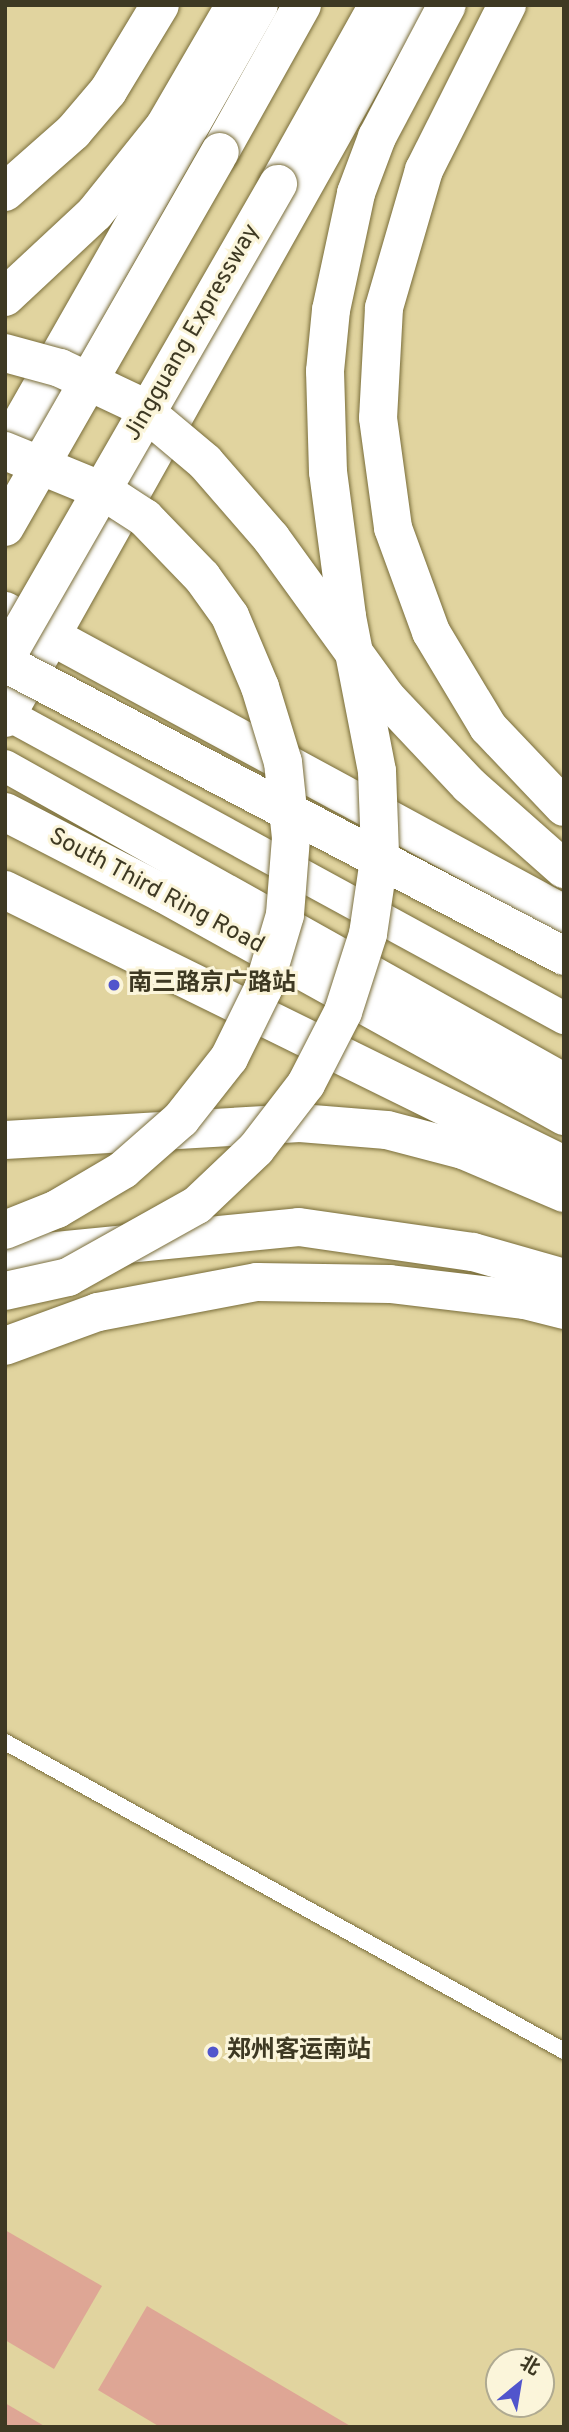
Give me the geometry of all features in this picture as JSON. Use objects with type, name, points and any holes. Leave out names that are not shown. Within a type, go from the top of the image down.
[{"type":"main road","points":[[5,192],[73,132],[108,91],[160,5]]},
{"type":"main road","points":[[5,297],[95,213],[164,127],[234,5]]},
{"type":"main road","points":[[5,1230],[57,1209],[123,1170],[181,1119],[229,1058],[263,989],[285,915],[291,838],[283,762],[260,687],[230,616],[202,577],[145,518],[105,492],[5,451],[259,5]]},
{"type":"main road","points":[[5,527],[302,5]]},
{"type":"main road","name":"Jingguang Expressway","points":[[5,661],[377,5]]},
{"type":"main road","points":[[6,715],[405,5]]},
{"type":"main road","points":[[5,1291],[68,1277],[197,1205],[256,1149],[306,1084],[343,1012],[368,934],[380,853],[377,771],[347,616],[328,472],[325,371],[331,310],[356,193],[377,137],[447,5]]},
{"type":"main road","points":[[506,5],[424,170],[384,308],[378,418],[393,528],[431,632],[488,727],[564,807]]},
{"type":"main road","points":[[5,353],[60,368],[136,404],[205,462],[271,538],[386,697],[469,785],[564,869]]},
{"type":"main road","points":[[5,611],[564,914]]},
{"type":"main road","points":[[5,661],[564,956]]},
{"type":"main road","name":"South Third Ring Road","points":[[5,812],[162,893],[564,1116]]},
{"type":"main road","points":[[5,890],[564,1165]]},
{"type":"main road","points":[[5,1140],[300,1124],[387,1130],[463,1150],[564,1193]]},
{"type":"main road","points":[[5,1255],[299,1227],[473,1252],[564,1278]]},
{"type":"main road","points":[[5,1346],[98,1311],[257,1282],[390,1284],[525,1300],[564,1310]]},
{"type":"street","points":[[6,715],[564,1018]]},
{"type":"street","points":[[5,766],[564,1079]]},
{"type":"lane","points":[[5,1742],[564,2051]]},
{"type":"building","points":[[5,2230],[102,2286],[54,2369],[5,2340]]},
{"type":"building","points":[[147,2306],[352,2427],[160,2427],[98,2390]]},
{"type":"building","points":[[5,2403],[46,2427],[5,2427]]},
{"type":"place","name":"南三路京广路站","points":[[114,985]]},
{"type":"place","name":"郑州客运南站","points":[[213,2052]]}]
